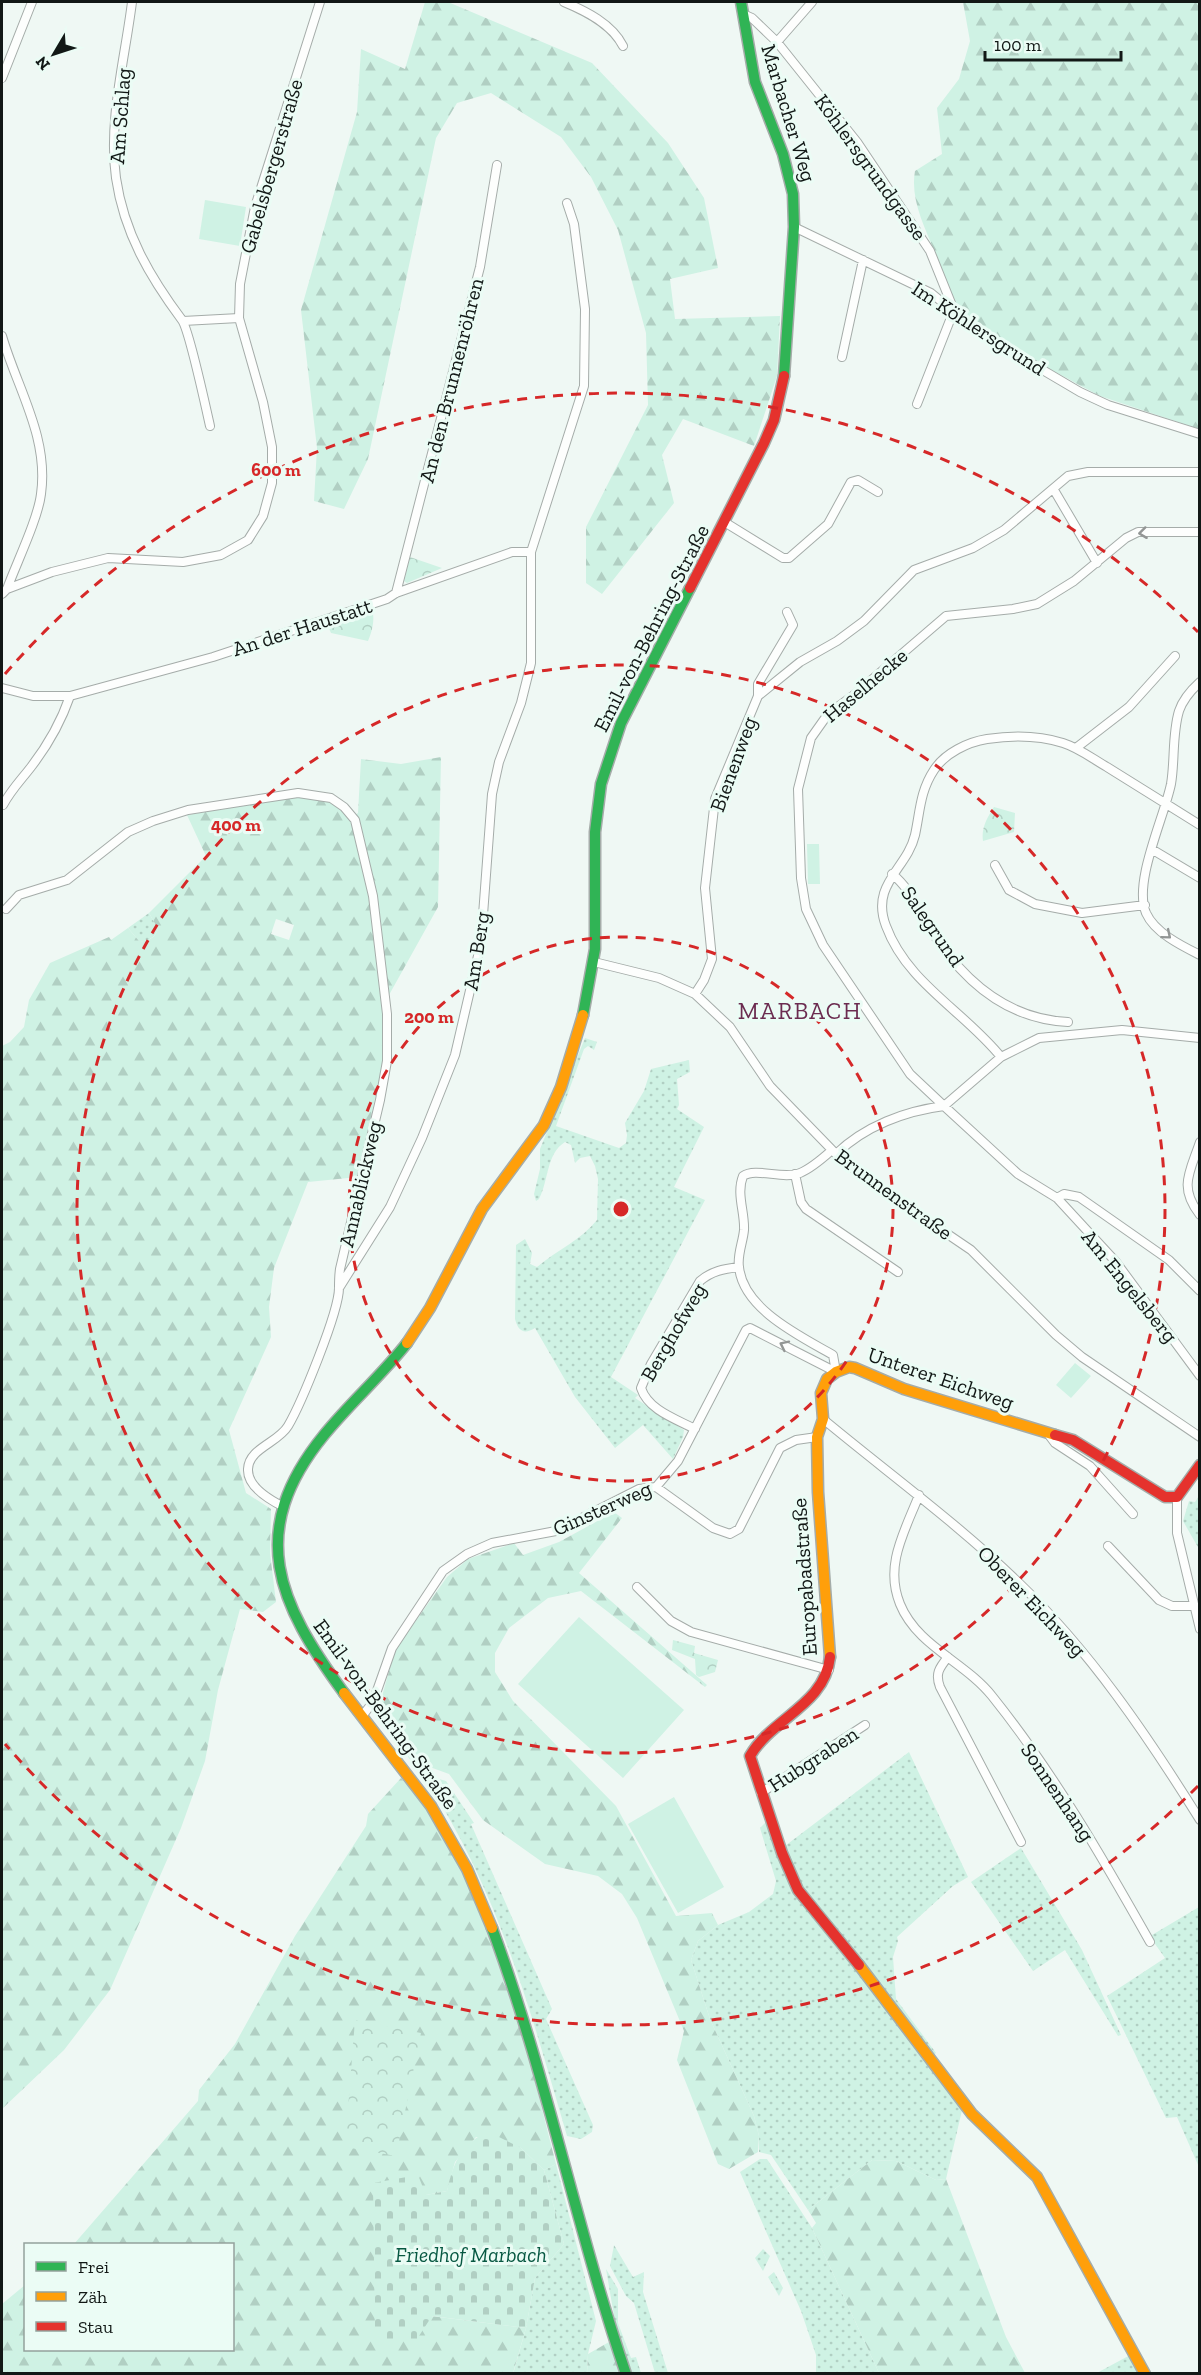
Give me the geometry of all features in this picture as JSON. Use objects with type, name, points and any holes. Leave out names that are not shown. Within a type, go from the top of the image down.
[{"type":"main road","name":"Marbacher Weg","points":[[741,2],[755,82],[790,180],[794,227],[788,307]]},
{"type":"main road","name":"Emil-von-Behring-Straße","points":[[626,2373],[584,2245],[528,2037],[486,1911],[453,1844],[424,1796],[305,1637],[282,1586],[277,1557],[279,1530],[284,1507],[306,1456],[414,1334],[476,1219],[544,1125],[577,1032],[594,962],[595,830],[603,777],[621,723],[726,523],[774,420],[785,370],[788,307]]},
{"type":"main road","name":"Unterer Eichweg","points":[[823,1419],[821,1393],[827,1379],[836,1372],[849,1367],[855,1368],[904,1389],[1049,1435],[1073,1440],[1155,1492],[1165,1497],[1177,1497]]},
{"type":"main road","name":"Europabadstraße","points":[[823,1419],[817,1437],[818,1492],[831,1645],[829,1670],[825,1680],[804,1703],[779,1720],[757,1740],[750,1756],[761,1793],[798,1890],[880,1991],[972,2114],[1036,2177],[1145,2373]]},
{"type":"main road","points":[[1177,1497],[1200,1465]]},
{"type":"street","points":[[2,78],[32,2]]},
{"type":"street","name":"Am Schlag","points":[[132,2],[116,110],[116,176],[126,222],[138,253],[165,299],[183,321],[210,426]]},
{"type":"street","name":"Gabelsbergerstraße","points":[[4,592],[52,572],[108,558],[198,561],[231,551],[248,540],[260,523],[268,500],[272,458],[263,402],[239,318],[240,284],[255,207],[320,2]]},
{"type":"street","points":[[564,2],[581,9],[610,28],[623,46]]},
{"type":"street","points":[[777,42],[812,2]]},
{"type":"street","name":"Köhlersgrundgasse","points":[[743,14],[752,18],[777,42],[857,142],[926,243],[954,310]]},
{"type":"street","name":"An den Brunnenröhren","points":[[396,592],[480,267],[497,165]]},
{"type":"street","points":[[531,552],[584,386],[585,309],[574,224],[567,203]]},
{"type":"street","name":"Im Köhlersgrund","points":[[794,227],[931,293],[980,333],[1080,392],[1108,405],[1200,434]]},
{"type":"street","points":[[842,357],[863,260]]},
{"type":"street","points":[[917,404],[954,310]]},
{"type":"street","points":[[183,321],[239,318]]},
{"type":"street","points":[[2,336],[29,407],[43,457],[41,496],[4,592]]},
{"type":"street","points":[[758,696],[800,662],[837,641],[864,621],[914,570],[973,548],[1004,530],[1068,476],[1088,472],[1200,472]]},
{"type":"street","points":[[726,523],[783,558],[789,558],[828,524],[851,482],[858,480],[879,492]]},
{"type":"street","points":[[1054,490],[1097,563]]},
{"type":"street","name":"Haselhecke","points":[[944,1106],[910,1074],[816,932],[803,900],[799,777],[811,738],[823,719],[854,696],[946,616],[1027,607],[1046,598],[1097,563],[1126,538],[1138,532],[1200,532]]},
{"type":"street","name":"An der Haustatt","points":[[2,688],[33,696],[70,696],[222,654],[387,599],[396,592],[512,552],[531,552]]},
{"type":"street","name":"Am Berg","points":[[339,1288],[404,1180],[455,1055],[477,956],[483,915],[492,794],[499,762],[521,703],[531,663],[531,552]]},
{"type":"street","name":"Bienenweg","points":[[694,994],[704,980],[712,959],[705,888],[715,799],[758,696],[758,684],[793,625],[788,612]]},
{"type":"street","points":[[1076,748],[1129,707],[1175,656]]},
{"type":"street","points":[[1200,682],[1187,695],[1177,719],[1171,783],[1144,889],[1147,915],[1173,941],[1200,956]]},
{"type":"street","points":[[3,805],[11,789],[30,768],[48,742],[62,718],[70,696]]},
{"type":"street","points":[[1001,1057],[987,1039],[909,968],[898,953],[882,913],[884,892],[892,874],[913,842],[921,793],[934,768],[950,754],[976,741],[1015,735],[1047,739],[1076,748],[1200,825]]},
{"type":"street","name":"Annablickweg","points":[[6,909],[19,895],[67,880],[128,832],[188,810],[298,793],[331,798],[355,820],[373,896],[382,952],[387,1014],[387,1061],[340,1269],[339,1288],[321,1349],[287,1428],[275,1441],[254,1454],[248,1467],[254,1486],[284,1507]]},
{"type":"street","points":[[1153,850],[1200,878]]},
{"type":"street","points":[[995,865],[1009,890],[1035,904],[1082,913],[1145,905]]},
{"type":"street","name":"Salegrund","points":[[892,874],[910,894],[943,947],[979,986],[1020,1014],[1044,1021],[1068,1022]]},
{"type":"street","name":"Brunnenstraße","points":[[594,962],[668,980],[694,994],[730,1027],[770,1086],[834,1152],[862,1176],[971,1250],[1056,1335],[1083,1357],[1200,1437]]},
{"type":"street","points":[[836,1372],[832,1355],[782,1325],[756,1303],[739,1267],[744,1229],[740,1188],[744,1176],[752,1172],[775,1176],[795,1174],[884,1123],[915,1110],[944,1106],[1001,1057],[1039,1038],[1122,1030],[1200,1038]]},
{"type":"street","name":"Am Engelsberg","points":[[944,1106],[1018,1174],[1057,1198],[1116,1262],[1200,1376]]},
{"type":"street","points":[[1200,1142],[1185,1187],[1191,1203],[1200,1215]]},
{"type":"street","points":[[795,1174],[801,1202],[806,1209],[898,1272]]},
{"type":"street","name":"Am Engelsberg","points":[[1057,1198],[1064,1194],[1079,1197],[1169,1260],[1200,1291]]},
{"type":"street","name":"Berghofweg","points":[[694,1429],[644,1398],[641,1388],[651,1364],[700,1281],[723,1269],[739,1267]]},
{"type":"street","name":"Ginsterweg","points":[[363,1715],[373,1702],[392,1648],[443,1571],[467,1554],[492,1542],[556,1531],[639,1489],[656,1487],[678,1461],[746,1330],[750,1328],[836,1372]]},
{"type":"street","name":"Oberer Eichweg","points":[[823,1419],[919,1495],[1020,1583],[1085,1655],[1143,1732],[1200,1820]]},
{"type":"street","name":"Unterer Eichweg","points":[[1049,1435],[1055,1443],[1090,1466],[1133,1514]]},
{"type":"street","points":[[656,1487],[713,1528],[730,1534],[739,1529],[780,1448],[796,1440],[817,1437]]},
{"type":"street","name":"Sonnenhang","points":[[919,1495],[896,1552],[894,1581],[900,1604],[908,1619],[948,1657],[977,1678],[993,1696],[1055,1783],[1094,1844],[1150,1942]]},
{"type":"street","points":[[1177,1497],[1177,1533],[1192,1606],[1200,1629]]},
{"type":"street","points":[[1108,1546],[1160,1600],[1172,1606],[1192,1606]]},
{"type":"street","points":[[637,1587],[671,1621],[691,1632],[829,1670]]},
{"type":"street","points":[[948,1657],[938,1670],[936,1677],[1021,1842]]},
{"type":"street","name":"Hubgraben","points":[[761,1793],[865,1725]]},
{"type":"green space","points":[[425,2],[448,2],[592,63],[668,143],[704,198],[718,268],[670,279],[675,319],[780,316],[777,376],[754,446],[683,419],[662,455],[674,503],[602,594],[586,583],[586,527],[648,405],[646,333],[618,230],[591,177],[561,137],[491,93],[457,103],[436,138],[368,459],[344,509],[314,501],[317,448],[301,310],[357,112],[361,49],[405,69]]},
{"type":"green space","points":[[963,2],[1199,2],[1199,429],[1100,396],[1034,361],[981,328],[968,317],[953,298],[919,212],[914,181],[915,171],[942,154],[937,108],[959,79],[970,41]]},
{"type":"green space","points":[[205,200],[246,207],[240,246],[199,239]]},
{"type":"green space","points":[[410,557],[442,568],[407,583],[404,581]]},
{"type":"green space","points":[[371,608],[373,620],[368,641],[331,633],[327,624]]},
{"type":"green space","points":[[441,757],[438,907],[389,995],[383,999],[383,1061],[358,1177],[308,1182],[274,1268],[269,1307],[271,1337],[229,1430],[246,1493],[271,1509],[270,1553],[276,1602],[263,1612],[240,1609],[218,1690],[205,1761],[181,1828],[110,1990],[64,2050],[2,2109],[2,1046],[10,1042],[24,1027],[29,1000],[50,963],[109,937],[111,940],[128,928],[139,941],[148,940],[155,935],[158,929],[149,913],[206,856],[187,815],[298,796],[331,801],[351,818],[358,813],[361,759],[401,764]],"holes":[[[276,919],[294,925],[289,940],[271,934]]]},
{"type":"green space","points":[[994,807],[1015,813],[1014,832],[983,841],[984,827]]},
{"type":"green space","points":[[807,844],[819,844],[820,884],[808,884]]},
{"type":"green space","points":[[149,913],[158,929],[150,939],[139,941],[128,928]]},
{"type":"green space","points":[[585,1038],[597,1042],[594,1050],[588,1046],[584,1049],[556,1126],[619,1148],[626,1143],[625,1123],[644,1091],[651,1069],[689,1060],[690,1072],[677,1079],[679,1105],[677,1109],[704,1127],[674,1187],[705,1200],[611,1377],[638,1395],[635,1398],[684,1430],[673,1459],[643,1425],[615,1448],[575,1397],[535,1328],[522,1331],[515,1319],[516,1245],[525,1239],[532,1253],[530,1264],[537,1267],[584,1233],[597,1220],[598,1179],[595,1166],[590,1156],[580,1158],[575,1163],[571,1145],[565,1142],[554,1153],[542,1192],[536,1201],[534,1194],[540,1169],[540,1149]]},
{"type":"green space","points":[[1075,1363],[1091,1376],[1071,1398],[1056,1385]]},
{"type":"green space","points":[[1199,1496],[1199,1549],[1183,1521],[1189,1501],[1195,1502]]},
{"type":"green space","points":[[614,1512],[622,1518],[579,1573],[707,1685],[705,1687],[581,1591],[548,1598],[509,1628],[495,1653],[495,1672],[513,1701],[616,1806],[676,1916],[712,1913],[718,1925],[698,1941],[691,1960],[710,2019],[754,2116],[759,2136],[758,2152],[729,2169],[718,2164],[677,2060],[684,2031],[637,1918],[622,1894],[598,1876],[545,1864],[483,1820],[449,1774],[427,1766],[414,1765],[377,1714],[395,1650],[447,1577],[468,1559],[514,1543],[523,1555],[559,1542]]},
{"type":"green space","points":[[579,1617],[684,1710],[623,1778],[518,1684]]},
{"type":"green space","points":[[673,1640],[695,1646],[694,1653],[718,1660],[715,1672],[699,1677],[696,1675],[695,1659],[672,1650]]},
{"type":"green space","points":[[909,1752],[968,1877],[953,1886],[897,1937],[893,1957],[896,1999],[936,2053],[931,2057],[963,2106],[946,2179],[936,2180],[896,2161],[872,2160],[808,2210],[771,2155],[759,2152],[759,2136],[754,2116],[710,2019],[691,1960],[698,1941],[718,1925],[749,1912],[773,1894],[776,1881],[760,1828],[766,1822],[777,1852]]},
{"type":"green space","points":[[422,1774],[446,1781],[474,1823],[471,1824],[552,2009],[546,2019],[593,2125],[592,2132],[581,2139],[567,2136],[525,1995],[491,1904],[471,1860]]},
{"type":"green space","points":[[401,1778],[433,1818],[459,1863],[482,1911],[501,1961],[531,2064],[556,2164],[544,2170],[521,2148],[476,2137],[455,2162],[447,2191],[426,2195],[431,2316],[526,2328],[513,2373],[2,2373],[2,2304],[24,2286],[24,2351],[234,2351],[234,2243],[75,2243],[198,2101],[199,2090],[235,2044],[295,1936],[366,1826],[368,1814]]},
{"type":"green space","points":[[674,1797],[724,1887],[678,1913],[628,1824]]},
{"type":"green space","points":[[1021,1848],[1082,1950],[1121,2035],[1118,2036],[1065,1950],[1033,1971],[971,1882]]},
{"type":"green space","points":[[1199,1907],[1199,2167],[1177,2117],[1166,2118],[1107,1996],[1165,1958],[1153,1941],[1152,1935]]},
{"type":"green space","points":[[355,2020],[421,2033],[396,2156],[345,2147]]},
{"type":"green space","name":"Friedhof Marbach","points":[[489,2132],[521,2148],[544,2170],[564,2244],[535,2278],[526,2328],[432,2316],[417,2339],[375,2340],[373,2183],[418,2175],[426,2195],[447,2191],[460,2155],[471,2142]]},
{"type":"green space","points":[[760,2159],[767,2159],[812,2228],[879,2373],[816,2373],[816,2355],[801,2311],[740,2172]]},
{"type":"green space","points":[[872,2160],[896,2161],[936,2180],[946,2179],[1006,2337],[1025,2373],[879,2373],[812,2228],[816,2223],[808,2210]]},
{"type":"green space","points":[[556,2164],[596,2321],[588,2354],[587,2373],[513,2374],[526,2328],[535,2278],[564,2244],[544,2170]]},
{"type":"green space","points":[[614,2245],[633,2277],[644,2272],[643,2292],[668,2373],[655,2373],[634,2303],[626,2296],[610,2266]]},
{"type":"green space","points":[[763,2249],[770,2256],[763,2271],[755,2258]]},
{"type":"green space","points":[[606,2269],[618,2289],[618,2323],[631,2358],[636,2357],[641,2373],[632,2373],[618,2339]]},
{"type":"green space","points":[[774,2272],[783,2288],[779,2296],[768,2277]]},
{"type":"green space","points":[[609,2342],[623,2373],[587,2374],[588,2354]]},
{"type":"green space","points":[[1132,2354],[1142,2374],[1095,2374]]},
{"type":"traffic: fast","points":[[741,2],[755,82],[783,154],[793,194],[794,227],[784,376]]},
{"type":"traffic: fast","points":[[583,1015],[595,949],[595,832],[601,784],[621,723],[690,588]]},
{"type":"traffic: fast","points":[[344,1693],[302,1628],[288,1597],[280,1567],[278,1536],[285,1504],[299,1470],[324,1435],[407,1343]]},
{"type":"traffic: fast","points":[[492,1928],[529,2038],[608,2319],[626,2374]]},
{"type":"traffic: slow","points":[[407,1343],[430,1308],[482,1209],[544,1125],[561,1087],[583,1015]]},
{"type":"traffic: slow","points":[[830,1657],[818,1492],[817,1437],[823,1419],[821,1393],[827,1379],[836,1372],[849,1367],[855,1368],[904,1389],[1055,1435]]},
{"type":"traffic: slow","points":[[344,1693],[431,1806],[467,1869],[492,1928]]},
{"type":"traffic: slow","points":[[859,1965],[972,2114],[1037,2177],[1145,2374]]},
{"type":"traffic: jam","points":[[690,588],[764,443],[774,420],[784,376]]},
{"type":"traffic: jam","points":[[1055,1435],[1073,1440],[1165,1497],[1177,1497],[1200,1465]]},
{"type":"traffic: jam","points":[[830,1657],[826,1673],[818,1687],[808,1699],[771,1731],[750,1756],[782,1853],[798,1890],[859,1965]]},
{"type":"district","name":"MARBACH","points":[[800,1010]]}]
